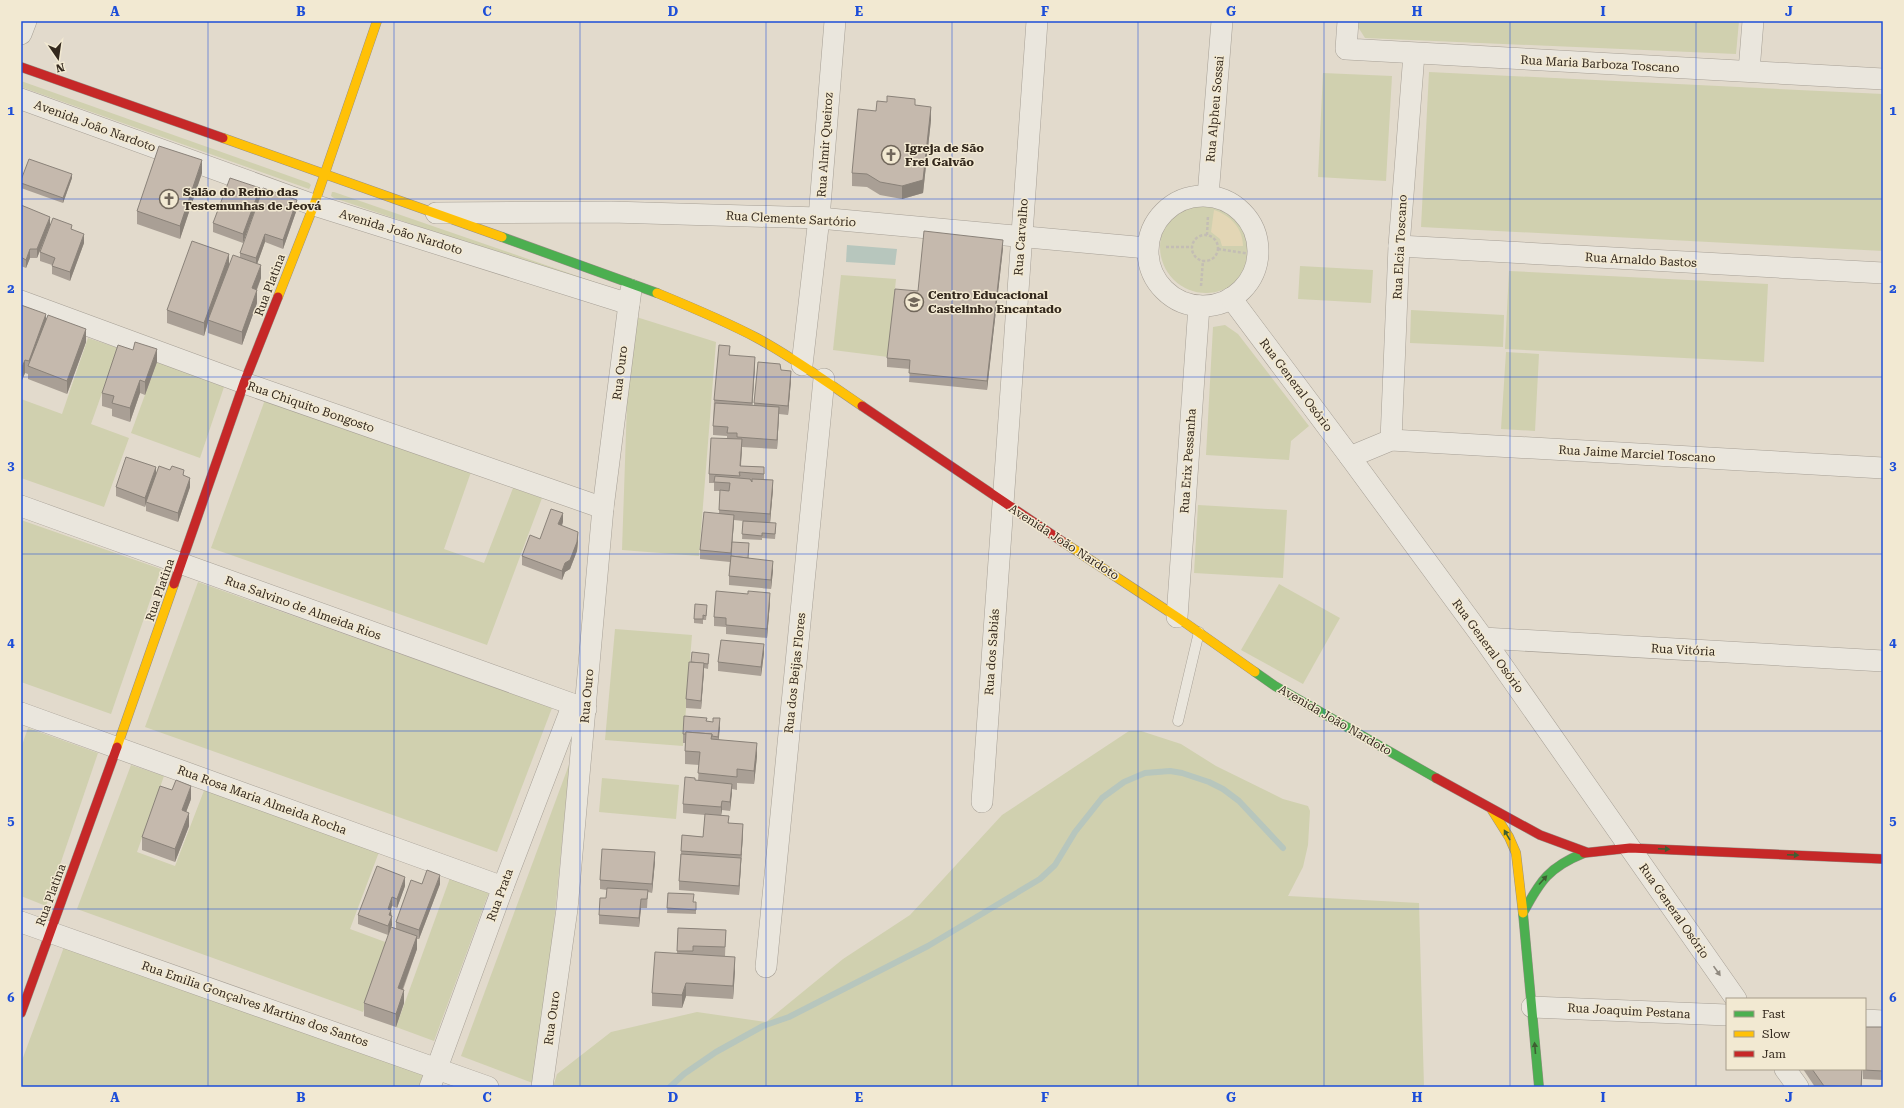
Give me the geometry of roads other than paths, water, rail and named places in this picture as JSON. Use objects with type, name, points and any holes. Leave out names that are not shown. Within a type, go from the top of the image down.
[{"type":"street","points":[[21,34],[26,21]]},
{"type":"street","name":"Rua Platina","points":[[21,1013],[182,565],[244,383],[314,205],[377,21]]},
{"type":"street","name":"Rua Almir Queiroz","points":[[802,365],[819,218],[834,21]]},
{"type":"street","name":"Rua Carvalho","points":[[1002,502],[1037,21]]},
{"type":"street","name":"Rua Alpheu Sossai","points":[[1208,196],[1222,21]]},
{"type":"street","name":"Rua Maria Barboza Toscano","points":[[1348,21],[1346,49],[1883,79]]},
{"type":"street","points":[[1749,72],[1753,21]]},
{"type":"street","name":"Rua Elcia Toscano","points":[[1391,440],[1399,246],[1414,54]]},
{"type":"street","name":"Avenida João Nardoto","points":[[21,67],[632,283],[712,316],[757,338],[824,379],[1002,502],[1177,617],[1275,686],[1492,810],[1540,834],[1586,852]]},
{"type":"street","name":"Avenida João Nardoto","points":[[21,99],[314,205],[629,304]]},
{"type":"street","points":[[1196,196],[1208,196],[1220,198],[1241,210],[1254,231],[1258,255],[1256,268],[1250,280],[1242,290],[1231,298],[1210,306],[1199,306],[1185,303],[1172,297],[1161,287],[1152,276],[1148,262],[1147,248],[1149,235],[1154,223],[1162,213],[1183,199],[1196,196]]},
{"type":"street","name":"Rua Clemente Sartório","points":[[434,213],[611,212],[819,218],[1147,248]]},
{"type":"street","name":"Rua Arnaldo Bastos","points":[[1399,246],[1883,273]]},
{"type":"street","points":[[629,304],[632,283]]},
{"type":"street","name":"Rua General Osório","points":[[1231,298],[1483,638],[1735,998]]},
{"type":"street","name":"Rua Chiquito Bongosto","points":[[21,301],[244,383],[603,508]]},
{"type":"street","name":"Rua Ouro","points":[[542,1087],[567,909],[579,706],[629,304]]},
{"type":"street","name":"Rua Erix Pessanha","points":[[1177,617],[1199,306]]},
{"type":"street","name":"Rua dos Beijas Flores","points":[[766,967],[824,379]]},
{"type":"street","points":[[1350,457],[1391,440]]},
{"type":"street","name":"Rua Jaime Marciel Toscano","points":[[1391,440],[1883,468]]},
{"type":"street","name":"Rua dos Sabiás","points":[[982,802],[1002,502]]},
{"type":"street","name":"Rua Salvino de Almeida Rios","points":[[21,506],[182,565],[579,706]]},
{"type":"street","name":"Rua Vitória","points":[[1483,638],[1883,661]]},
{"type":"street","name":"Rua Prata","points":[[434,1078],[503,887],[579,706]]},
{"type":"street","name":"Rua Rosa Maria Almeida Rocha","points":[[21,713],[503,887]]},
{"type":"street","name":"Avenida João Nardoto","points":[[1492,810],[1509,837],[1516,854],[1539,1087]]},
{"type":"street","points":[[1523,913],[1536,888],[1549,873],[1564,861],[1586,852],[1630,848],[1883,859]]},
{"type":"street","name":"Rua Emilia Gonçalves Martins dos Santos","points":[[21,922],[434,1078],[488,1087]]},
{"type":"street","name":"Rua Joaquim Pestana","points":[[1532,1007],[1726,1015]]},
{"type":"street","points":[[1866,1020],[1883,1021]]},
{"type":"street","points":[[1786,1070],[1798,1087]]},
{"type":"lane","points":[[1178,721],[1199,632]]},
{"type":"waterway","points":[[670,1087],[684,1074],[716,1052],[763,1026],[789,1017],[928,946],[1040,879],[1055,865],[1075,832],[1102,798],[1124,782],[1145,773],[1170,771],[1182,773],[1209,782],[1223,789],[1239,801],[1283,848]]},
{"type":"place","name":"Igreja de São Frei Galvão","points":[[891,155]]},
{"type":"place","name":"Salão do Reino das Testemunhas de Jeová","points":[[169,199]]},
{"type":"place","name":"Centro Educacional Castelinho Encantado","points":[[914,302]]}]
